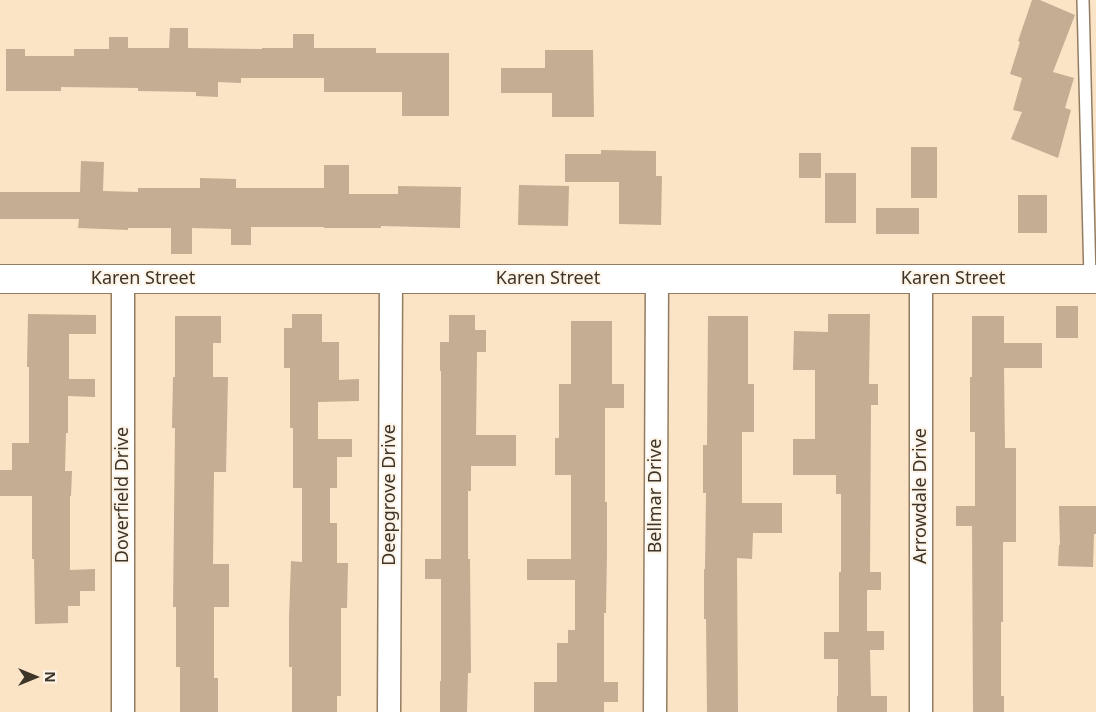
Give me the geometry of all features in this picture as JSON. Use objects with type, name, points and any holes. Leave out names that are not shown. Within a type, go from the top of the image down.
[{"type":"street","name":"Karen Street","points":[[0,278],[1093,279]]},
{"type":"street","name":"Deepgrove Drive","points":[[389,712],[391,278]]},
{"type":"street","name":"Doverfield Drive","points":[[123,279],[123,712]]},
{"type":"street","name":"Bellmar Drive","points":[[655,712],[657,279]]},
{"type":"street","name":"Arrowdale Drive","points":[[921,279],[921,712]]},
{"type":"lane","points":[[1083,0],[1093,279]]},
{"type":"building","points":[[1032,0],[1040,0],[1075,15],[1053,72],[1074,78],[1065,108],[1071,110],[1058,158],[1011,139],[1022,112],[1013,110],[1022,78],[1010,74],[1020,42],[1018,41]]},
{"type":"building","points":[[170,28],[188,28],[188,48],[293,48],[293,34],[314,34],[314,48],[376,48],[376,53],[449,53],[449,116],[402,116],[402,92],[324,92],[324,78],[241,78],[241,83],[218,82],[218,97],[196,96],[196,92],[138,91],[138,88],[61,87],[61,91],[6,91],[6,49],[25,49],[25,56],[74,56],[74,49],[109,49],[109,37],[128,37],[128,48],[169,48]]},
{"type":"building","points":[[545,50],[593,50],[594,117],[552,117],[552,93],[501,93],[501,68],[545,68]]},
{"type":"building","points":[[911,147],[937,147],[937,198],[911,198]]},
{"type":"building","points":[[601,150],[656,151],[656,176],[662,176],[661,225],[619,224],[619,182],[565,182],[565,154],[601,154]]},
{"type":"building","points":[[799,153],[821,153],[821,178],[799,178]]},
{"type":"building","points":[[81,161],[104,162],[103,191],[138,192],[138,188],[200,188],[200,178],[236,179],[236,188],[324,188],[324,165],[349,165],[349,194],[398,194],[398,186],[461,187],[460,228],[381,226],[381,228],[251,227],[251,245],[231,245],[231,229],[192,228],[192,254],[171,254],[171,228],[128,228],[128,230],[78,228],[79,219],[0,219],[0,192],[80,192]]},
{"type":"building","points":[[825,173],[856,173],[856,223],[825,223]]},
{"type":"building","points":[[519,185],[569,186],[568,226],[518,225]]},
{"type":"building","points":[[1018,195],[1047,195],[1047,233],[1018,233]]},
{"type":"building","points":[[876,208],[919,208],[919,234],[876,234]]},
{"type":"building","points":[[1056,306],[1078,306],[1078,338],[1056,338]]},
{"type":"building","points":[[28,314],[96,315],[96,334],[69,334],[69,379],[95,379],[95,397],[68,396],[65,471],[72,471],[70,570],[95,569],[95,591],[80,591],[80,606],[68,606],[68,623],[35,624],[32,496],[0,496],[0,470],[12,470],[12,443],[29,443]]},
{"type":"building","points":[[292,314],[322,314],[322,342],[339,342],[339,380],[359,379],[359,401],[318,402],[318,439],[352,439],[352,457],[337,457],[337,488],[330,488],[330,523],[337,523],[337,563],[348,563],[347,608],[341,608],[341,696],[337,696],[337,712],[292,712],[292,667],[289,667],[291,561],[302,562],[302,488],[293,488],[290,368],[284,368],[284,328],[292,328]]},
{"type":"building","points":[[828,314],[870,314],[869,384],[878,384],[878,405],[871,405],[870,572],[881,572],[881,590],[867,590],[867,631],[884,631],[884,650],[870,650],[871,696],[887,696],[887,712],[837,712],[838,659],[824,659],[824,632],[839,632],[841,494],[836,494],[836,475],[793,475],[793,439],[815,439],[815,370],[793,370],[794,331],[828,332]]},
{"type":"building","points":[[449,315],[475,315],[475,330],[486,330],[486,352],[477,352],[476,435],[516,435],[516,466],[471,466],[471,491],[468,491],[468,559],[470,559],[471,673],[468,673],[467,712],[440,712],[441,579],[425,579],[425,559],[441,559],[440,342],[449,342]]},
{"type":"building","points":[[175,316],[221,316],[221,343],[213,343],[213,377],[228,377],[226,472],[214,472],[213,564],[229,564],[229,607],[214,607],[214,678],[218,678],[218,712],[180,712],[180,667],[176,667],[176,607],[173,607],[175,428],[172,428],[173,377],[175,377]]},
{"type":"building","points":[[708,316],[748,316],[748,384],[754,384],[754,432],[742,432],[742,503],[782,503],[782,533],[753,533],[752,559],[737,558],[738,712],[707,712],[706,619],[704,619],[706,493],[703,493],[703,445],[707,445]]},
{"type":"building","points":[[972,316],[1004,316],[1004,343],[1042,343],[1042,368],[1004,368],[1005,448],[1016,448],[1016,542],[1003,542],[1001,696],[1004,696],[1004,712],[973,712],[972,526],[956,526],[956,506],[975,506],[975,432],[970,432]]},
{"type":"building","points":[[571,321],[612,321],[612,384],[624,384],[624,408],[605,408],[607,550],[606,613],[604,613],[604,682],[618,682],[618,702],[604,702],[604,712],[534,712],[534,682],[557,682],[557,643],[568,643],[568,630],[575,630],[575,580],[527,580],[527,559],[571,559],[571,475],[555,475],[555,438],[559,438],[559,384],[571,384]]},
{"type":"building","points":[[1059,506],[1096,506],[1093,567],[1058,566],[1060,545]]}]
